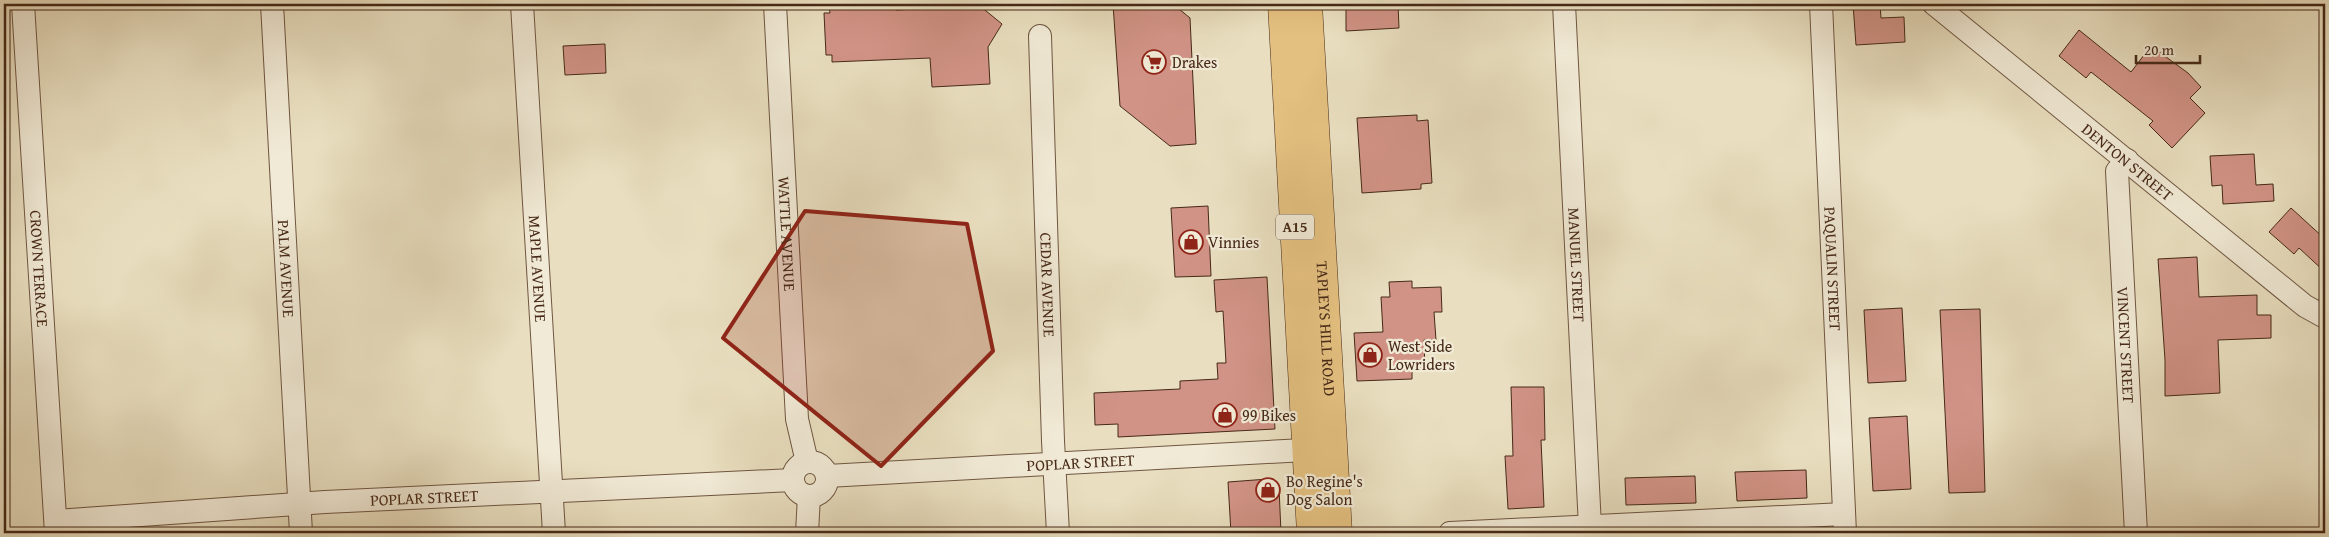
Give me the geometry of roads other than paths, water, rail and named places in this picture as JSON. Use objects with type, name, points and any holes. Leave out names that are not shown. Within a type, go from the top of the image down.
[{"type":"main road","name":"TAPLEYS HILL ROAD","points":[[1282,4],[1320,449],[1338,533]]},
{"type":"main road","name":"TAPLEYS HILL ROAD","points":[[1308,4],[1320,449],[1311,533]]},
{"type":"street","name":"CROWN TERRACE","points":[[23,4],[56,527]]},
{"type":"street","name":"PALM AVENUE","points":[[272,4],[302,533]]},
{"type":"street","name":"MAPLE AVENUE","points":[[522,4],[554,533]]},
{"type":"street","name":"WATTLE AVENUE","points":[[775,4],[797,419],[807,462]]},
{"type":"street","name":"MANUEL STREET","points":[[1564,4],[1590,527]]},
{"type":"street","name":"PAQUALIN STREET","points":[[1821,4],[1844,524]]},
{"type":"street","name":"DENTON STREET","points":[[1934,4],[2305,306],[2325,317]]},
{"type":"street","name":"CEDAR AVENUE","points":[[1040,36],[1058,533]]},
{"type":"street","name":"VINCENT STREET","points":[[2126,160],[2117,171],[2136,533]]},
{"type":"street","name":"POPLAR STREET","points":[[827,476],[1320,449]]},
{"type":"street","points":[[807,462],[822,466],[827,476],[826,486],[814,496],[809,496],[796,489],[793,480],[797,467],[807,462]]},
{"type":"street","name":"POPLAR STREET","points":[[56,527],[300,504],[793,480]]},
{"type":"street","points":[[807,533],[809,496]]},
{"type":"street","points":[[1450,533],[1590,527],[1844,524]]},
{"type":"place","name":"Drakes","points":[[1154,62]]},
{"type":"place","name":"Vinnies","points":[[1191,242]]},
{"type":"place","name":"West Side Lowriders","points":[[1370,355]]},
{"type":"place","name":"99 Bikes","points":[[1225,415]]},
{"type":"place","name":"Bo Regine's Dog Salon","points":[[1268,490]]}]
